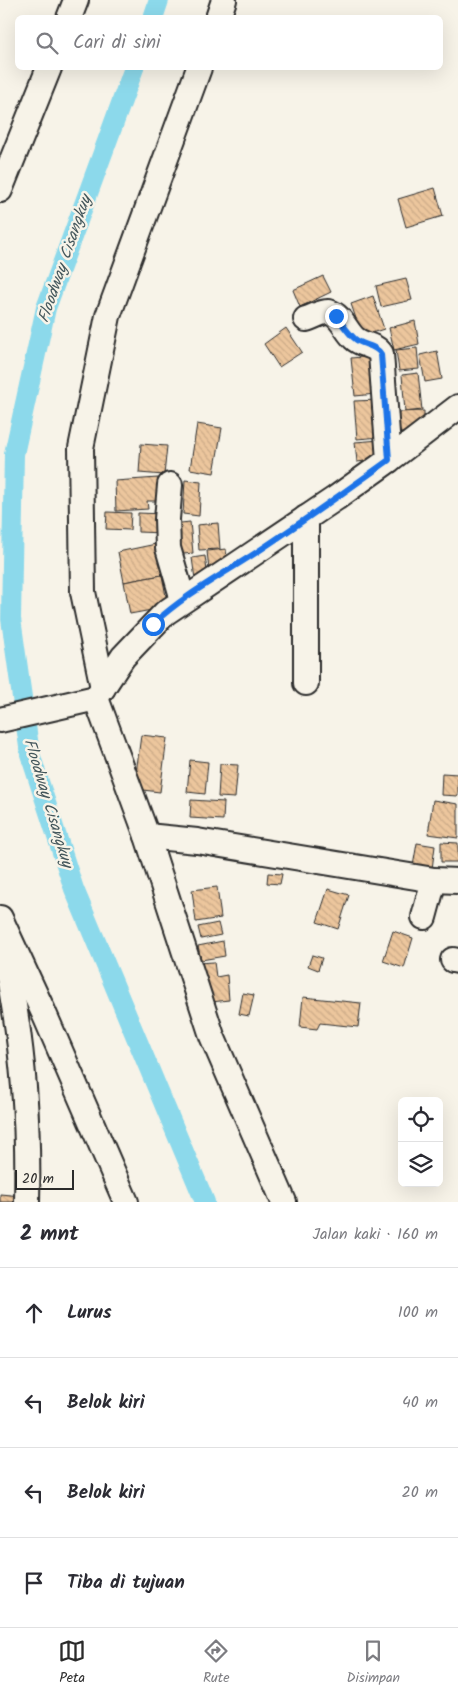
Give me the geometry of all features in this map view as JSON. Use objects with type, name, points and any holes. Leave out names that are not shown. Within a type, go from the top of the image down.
[{"type":"street","points":[[70,15],[76,0]]},
{"type":"street","points":[[219,15],[224,0]]},
{"type":"street","points":[[0,190],[48,70]]},
{"type":"street","points":[[199,70],[108,316],[81,448],[84,592],[94,696],[147,836],[212,1036],[284,1202]]},
{"type":"street","points":[[306,319],[326,312],[332,313],[343,323],[353,338],[379,350],[381,354],[389,460]]},
{"type":"street","points":[[0,720],[94,696],[123,658],[165,612],[389,460],[458,407]]},
{"type":"street","points":[[170,485],[167,519],[168,548],[183,600]]},
{"type":"street","points":[[306,518],[306,683]]},
{"type":"street","points":[[147,836],[197,841],[434,880],[458,881]]},
{"type":"street","points":[[424,917],[434,880]]},
{"type":"street","points":[[0,918],[43,1011],[126,1202]]},
{"type":"street","points":[[2,950],[16,1012],[25,1103],[27,1202]]},
{"type":"building","points":[[435,188],[443,216],[406,227],[398,199]]},
{"type":"building","points":[[323,276],[331,292],[300,307],[293,290]]},
{"type":"building","points":[[406,279],[412,300],[381,307],[376,286]]},
{"type":"building","points":[[373,296],[384,329],[362,336],[351,304]]},
{"type":"building","points":[[415,321],[419,344],[394,350],[389,328]]},
{"type":"building","points":[[286,328],[302,352],[279,367],[264,344]]},
{"type":"building","points":[[417,348],[419,369],[399,371],[396,350]]},
{"type":"building","points":[[437,351],[442,379],[425,382],[420,355]]},
{"type":"building","points":[[373,356],[376,394],[355,396],[351,358]]},
{"type":"building","points":[[418,373],[422,410],[405,412],[402,375]]},
{"type":"building","points":[[379,400],[381,437],[357,439],[354,401]]},
{"type":"building","points":[[424,411],[424,432],[398,433],[398,412]]},
{"type":"building","points":[[197,424],[222,428],[214,473],[190,469]]},
{"type":"building","points":[[380,440],[382,459],[357,462],[355,442]]},
{"type":"building","points":[[141,444],[167,446],[164,475],[139,473]]},
{"type":"building","points":[[158,478],[159,501],[147,501],[148,509],[116,511],[115,481]]},
{"type":"building","points":[[185,480],[201,482],[199,516],[183,514]]},
{"type":"building","points":[[107,512],[131,513],[130,530],[106,529]]},
{"type":"building","points":[[138,513],[164,514],[163,533],[138,532]]},
{"type":"building","points":[[190,522],[193,553],[175,555],[172,524]]},
{"type":"building","points":[[218,523],[220,549],[199,550],[197,525]]},
{"type":"building","points":[[156,544],[162,575],[124,582],[118,552]]},
{"type":"building","points":[[226,549],[228,569],[209,570],[207,551]]},
{"type":"building","points":[[205,556],[208,578],[195,579],[192,558]]},
{"type":"building","points":[[162,575],[168,607],[130,614],[124,582]]},
{"type":"building","points":[[141,735],[167,738],[160,792],[134,789]]},
{"type":"building","points":[[190,760],[208,762],[205,794],[187,792]]},
{"type":"building","points":[[220,764],[238,765],[235,798],[218,797]]},
{"type":"building","points":[[442,773],[458,774],[458,796],[441,795]]},
{"type":"building","points":[[191,800],[224,802],[223,820],[190,818]]},
{"type":"building","points":[[433,800],[458,804],[458,838],[428,834]]},
{"type":"building","points":[[441,842],[458,843],[458,862],[441,862]]},
{"type":"building","points":[[417,843],[435,846],[432,869],[413,866]]},
{"type":"building","points":[[268,873],[282,874],[280,884],[267,883]]},
{"type":"building","points":[[217,887],[221,918],[196,922],[192,890]]},
{"type":"building","points":[[328,889],[349,895],[338,929],[317,922]]},
{"type":"building","points":[[218,923],[221,935],[201,939],[198,927]]},
{"type":"building","points":[[393,931],[413,938],[404,968],[383,961]]},
{"type":"building","points":[[223,941],[225,956],[201,960],[198,946]]},
{"type":"building","points":[[312,955],[322,958],[318,970],[308,966]]},
{"type":"building","points":[[214,962],[216,977],[227,975],[229,1000],[202,1003],[197,963]]},
{"type":"building","points":[[243,993],[254,995],[249,1016],[239,1014]]},
{"type":"building","points":[[303,997],[361,1003],[358,1027],[320,1023],[317,1029],[300,1027]]},
{"type":"building","points":[[0,1194],[21,1196],[21,1202],[0,1202]]},
{"type":"waterway","name":"Floodway Cisangkuy","points":[[154,15],[159,0]]},
{"type":"waterway","name":"Floodway Cisangkuy","points":[[133,70],[46,308],[14,454],[11,619],[30,754],[74,889],[205,1202]]},
{"type":"route","points":[[153,624],[165,612],[336,498],[389,460],[381,354],[379,350],[353,338],[336,316]]}]
